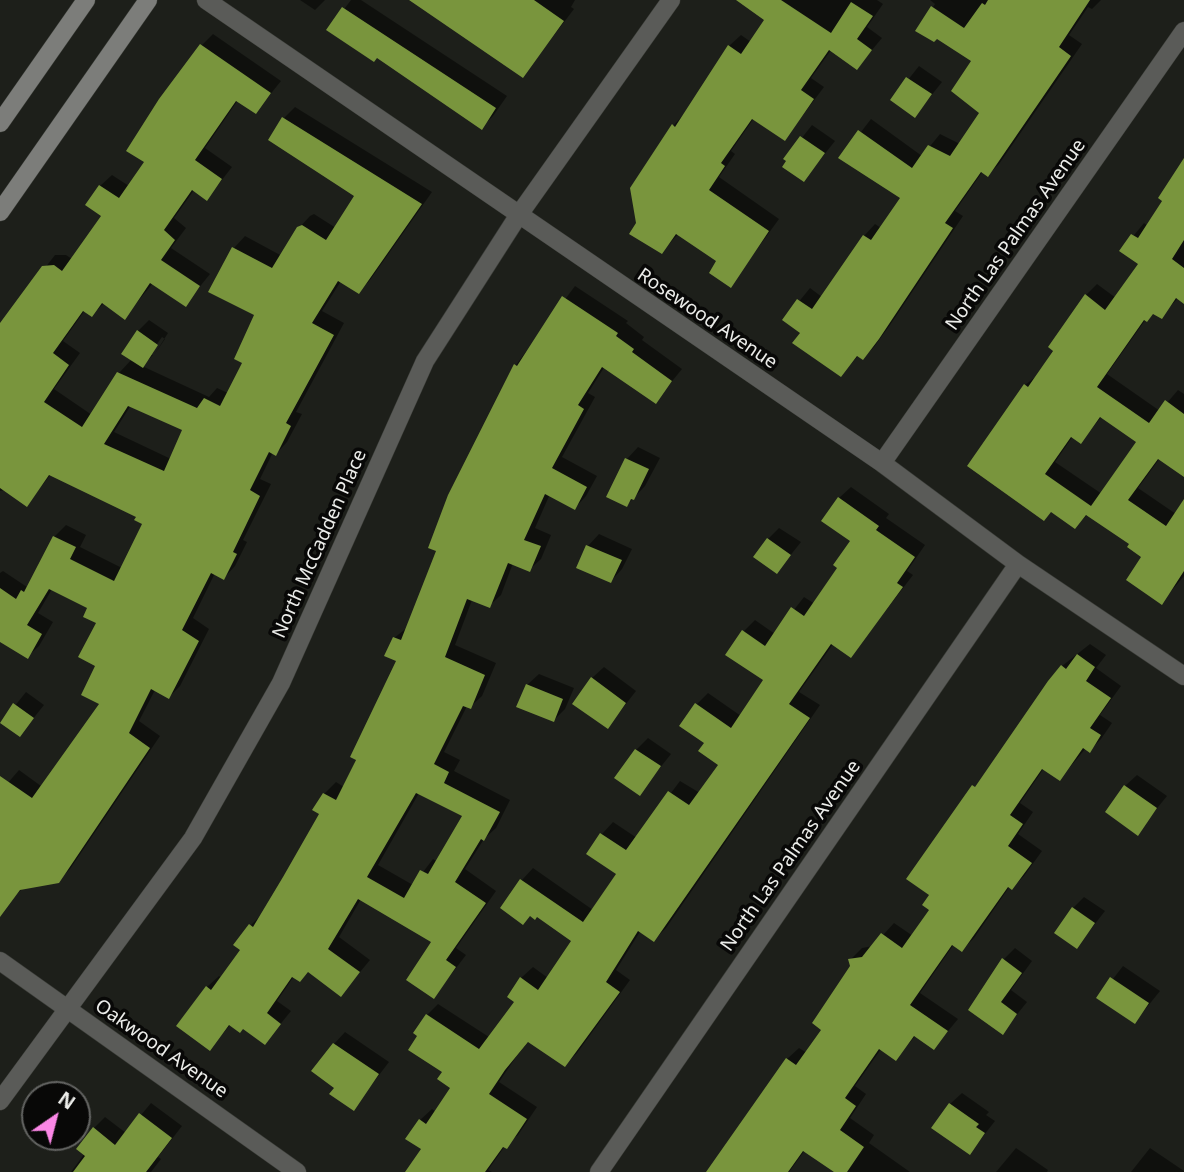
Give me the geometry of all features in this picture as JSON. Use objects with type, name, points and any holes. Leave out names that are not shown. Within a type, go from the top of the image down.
[{"type":"main road","points":[[0,124],[86,0]]},
{"type":"main road","points":[[0,212],[148,0]]},
{"type":"street","name":"Rosewood Avenue","points":[[206,0],[882,463],[1018,564],[1184,676]]},
{"type":"street","name":"North McCadden Place","points":[[0,1101],[193,838],[274,695],[425,361],[518,216],[671,0]]},
{"type":"street","name":"North Las Palmas Avenue","points":[[882,463],[1184,32]]},
{"type":"street","name":"North Las Palmas Avenue","points":[[599,1172],[1018,564]]},
{"type":"street","name":"Oakwood Avenue","points":[[0,961],[297,1172]]},
{"type":"building","points":[[409,0],[534,0],[564,21],[523,78]]},
{"type":"building","points":[[736,0],[781,0],[831,33],[851,2],[873,16],[857,39],[872,50],[857,70],[829,50],[801,90],[814,99],[785,141],[752,119],[721,163],[725,166],[709,190],[769,231],[731,288],[709,273],[716,261],[676,234],[662,254],[629,234],[636,223],[630,188],[672,124],[675,127],[728,45],[741,54],[764,20]]},
{"type":"building","points":[[988,0],[1090,0],[1059,47],[1071,56],[988,177],[981,172],[945,223],[953,228],[879,339],[863,360],[857,356],[841,377],[792,343],[800,333],[782,320],[797,299],[812,309],[863,235],[871,240],[900,198],[838,158],[858,130],[912,168],[928,145],[950,156],[979,113],[951,91],[971,61],[937,39],[934,42],[915,31],[931,6],[964,28],[982,3],[985,5]]},
{"type":"building","points":[[342,7],[496,108],[482,130],[377,58],[374,62],[326,30]]},
{"type":"building","points":[[200,44],[271,93],[256,114],[236,101],[195,160],[222,179],[207,201],[192,190],[164,230],[175,240],[161,260],[200,286],[186,307],[150,283],[125,320],[102,303],[92,317],[83,311],[53,353],[69,365],[44,402],[82,427],[117,372],[197,408],[204,398],[220,406],[242,363],[234,359],[254,315],[208,292],[232,247],[272,268],[297,227],[302,225],[326,240],[354,196],[268,140],[282,117],[422,204],[359,294],[338,281],[312,323],[334,335],[286,423],[291,426],[276,456],[269,452],[250,490],[260,496],[233,552],[237,554],[224,580],[211,573],[182,630],[199,641],[169,699],[151,689],[129,733],[150,748],[59,883],[20,890],[0,917],[0,776],[32,798],[99,704],[81,695],[95,666],[78,657],[96,623],[83,617],[87,608],[49,589],[27,625],[42,634],[28,659],[0,642],[0,588],[16,599],[21,590],[24,592],[53,536],[76,547],[70,559],[114,581],[142,524],[134,520],[136,517],[49,475],[27,507],[0,488],[0,323],[42,266],[54,265],[62,271],[101,216],[85,205],[99,185],[119,198],[144,162],[126,151],[159,99]],"holes":[[[128,406],[182,430],[164,471],[104,444]]]},
{"type":"building","points":[[906,77],[932,94],[915,118],[890,100]]},
{"type":"building","points":[[800,136],[825,153],[804,182],[782,167],[786,161],[783,159]]},
{"type":"building","points":[[1184,158],[1184,240],[1172,259],[1184,268],[1184,304],[1176,298],[1162,319],[1153,314],[1147,322],[1144,320],[1097,387],[1149,423],[1165,400],[1184,414],[1184,477],[1158,459],[1128,500],[1166,526],[1184,499],[1184,571],[1162,605],[1126,580],[1141,557],[1127,547],[1129,544],[1086,515],[1075,529],[1051,512],[1044,521],[967,466],[1024,384],[1028,387],[1053,351],[1048,347],[1085,294],[1105,310],[1138,264],[1119,251],[1131,234],[1138,238],[1162,201],[1158,198]],"holes":[[[1100,417],[1136,442],[1091,506],[1045,474],[1071,437],[1081,444]]]},
{"type":"building","points":[[562,296],[618,333],[616,336],[634,349],[632,352],[672,381],[656,404],[602,367],[578,405],[584,409],[552,468],[587,487],[575,510],[545,494],[524,540],[541,546],[530,572],[508,563],[490,608],[467,599],[445,657],[485,675],[471,709],[463,706],[434,764],[449,772],[444,783],[500,812],[484,841],[481,839],[455,882],[486,903],[446,960],[456,967],[434,999],[406,980],[431,942],[358,899],[328,949],[360,972],[341,997],[308,972],[300,982],[292,977],[267,1013],[281,1024],[265,1045],[243,1029],[240,1033],[229,1025],[210,1051],[176,1026],[206,986],[211,990],[240,950],[233,945],[249,924],[253,927],[283,877],[319,814],[312,810],[323,793],[336,800],[356,760],[350,757],[396,661],[384,656],[393,637],[401,640],[436,551],[428,548],[448,495],[514,364],[517,366]],"holes":[[[416,793],[462,816],[428,874],[420,870],[404,898],[367,877]]]},
{"type":"building","points":[[137,330],[158,345],[143,368],[121,354]]},
{"type":"building","points":[[625,458],[649,469],[634,500],[631,499],[627,507],[606,497]]},
{"type":"building","points":[[838,497],[879,526],[876,530],[915,557],[897,583],[903,587],[851,658],[831,644],[789,704],[810,718],[654,942],[638,931],[606,982],[620,992],[565,1067],[528,1042],[505,1070],[489,1094],[527,1119],[507,1149],[503,1147],[485,1172],[405,1172],[421,1149],[405,1139],[419,1119],[426,1124],[450,1088],[437,1079],[442,1072],[408,1050],[417,1036],[413,1033],[426,1014],[479,1049],[514,1002],[507,997],[520,977],[538,990],[571,941],[537,917],[535,920],[530,916],[523,925],[500,908],[520,879],[583,922],[616,874],[586,854],[600,833],[626,850],[668,791],[689,805],[718,765],[698,751],[704,743],[679,726],[695,703],[731,728],[763,680],[725,655],[742,630],[765,646],[791,607],[804,616],[837,568],[833,565],[850,541],[821,521]]},
{"type":"building","points":[[767,538],[791,555],[777,574],[753,557]]},
{"type":"building","points":[[586,545],[622,560],[611,583],[576,568]]},
{"type":"building","points":[[1077,654],[1095,667],[1086,681],[1111,698],[1090,728],[1101,735],[1090,753],[1083,748],[1060,781],[1042,769],[1010,815],[1023,824],[1008,846],[1032,863],[1012,890],[1008,887],[962,952],[952,945],[910,1005],[948,1031],[934,1050],[914,1036],[896,1061],[879,1049],[845,1098],[856,1106],[840,1130],[864,1147],[847,1172],[834,1172],[803,1151],[788,1172],[706,1172],[786,1058],[796,1065],[821,1030],[812,1023],[850,966],[848,959],[862,957],[881,933],[902,948],[929,910],[922,905],[929,895],[906,879],[972,785],[975,787],[1048,681],[1061,665],[1066,669]]},
{"type":"building","points":[[591,677],[626,703],[608,729],[572,704]]},
{"type":"building","points":[[526,684],[563,699],[554,722],[516,707]]},
{"type":"building","points":[[13,703],[34,718],[20,737],[0,723]]},
{"type":"building","points":[[635,749],[661,766],[640,796],[614,778]]},
{"type":"building","points":[[1124,785],[1157,808],[1138,836],[1105,812]]},
{"type":"building","points":[[1072,907],[1095,923],[1077,949],[1054,933]]},
{"type":"building","points":[[1002,958],[1022,973],[1001,1002],[1017,1014],[1003,1035],[968,1010]]},
{"type":"building","points":[[1110,977],[1149,1003],[1135,1024],[1096,998]]},
{"type":"building","points":[[333,1043],[379,1074],[354,1111],[329,1094],[334,1088],[311,1071]]},
{"type":"building","points":[[949,1103],[979,1124],[976,1127],[985,1133],[970,1155],[931,1128]]},
{"type":"building","points":[[139,1113],[172,1138],[146,1172],[73,1172],[85,1156],[79,1151],[91,1151],[93,1127],[115,1145]]}]
